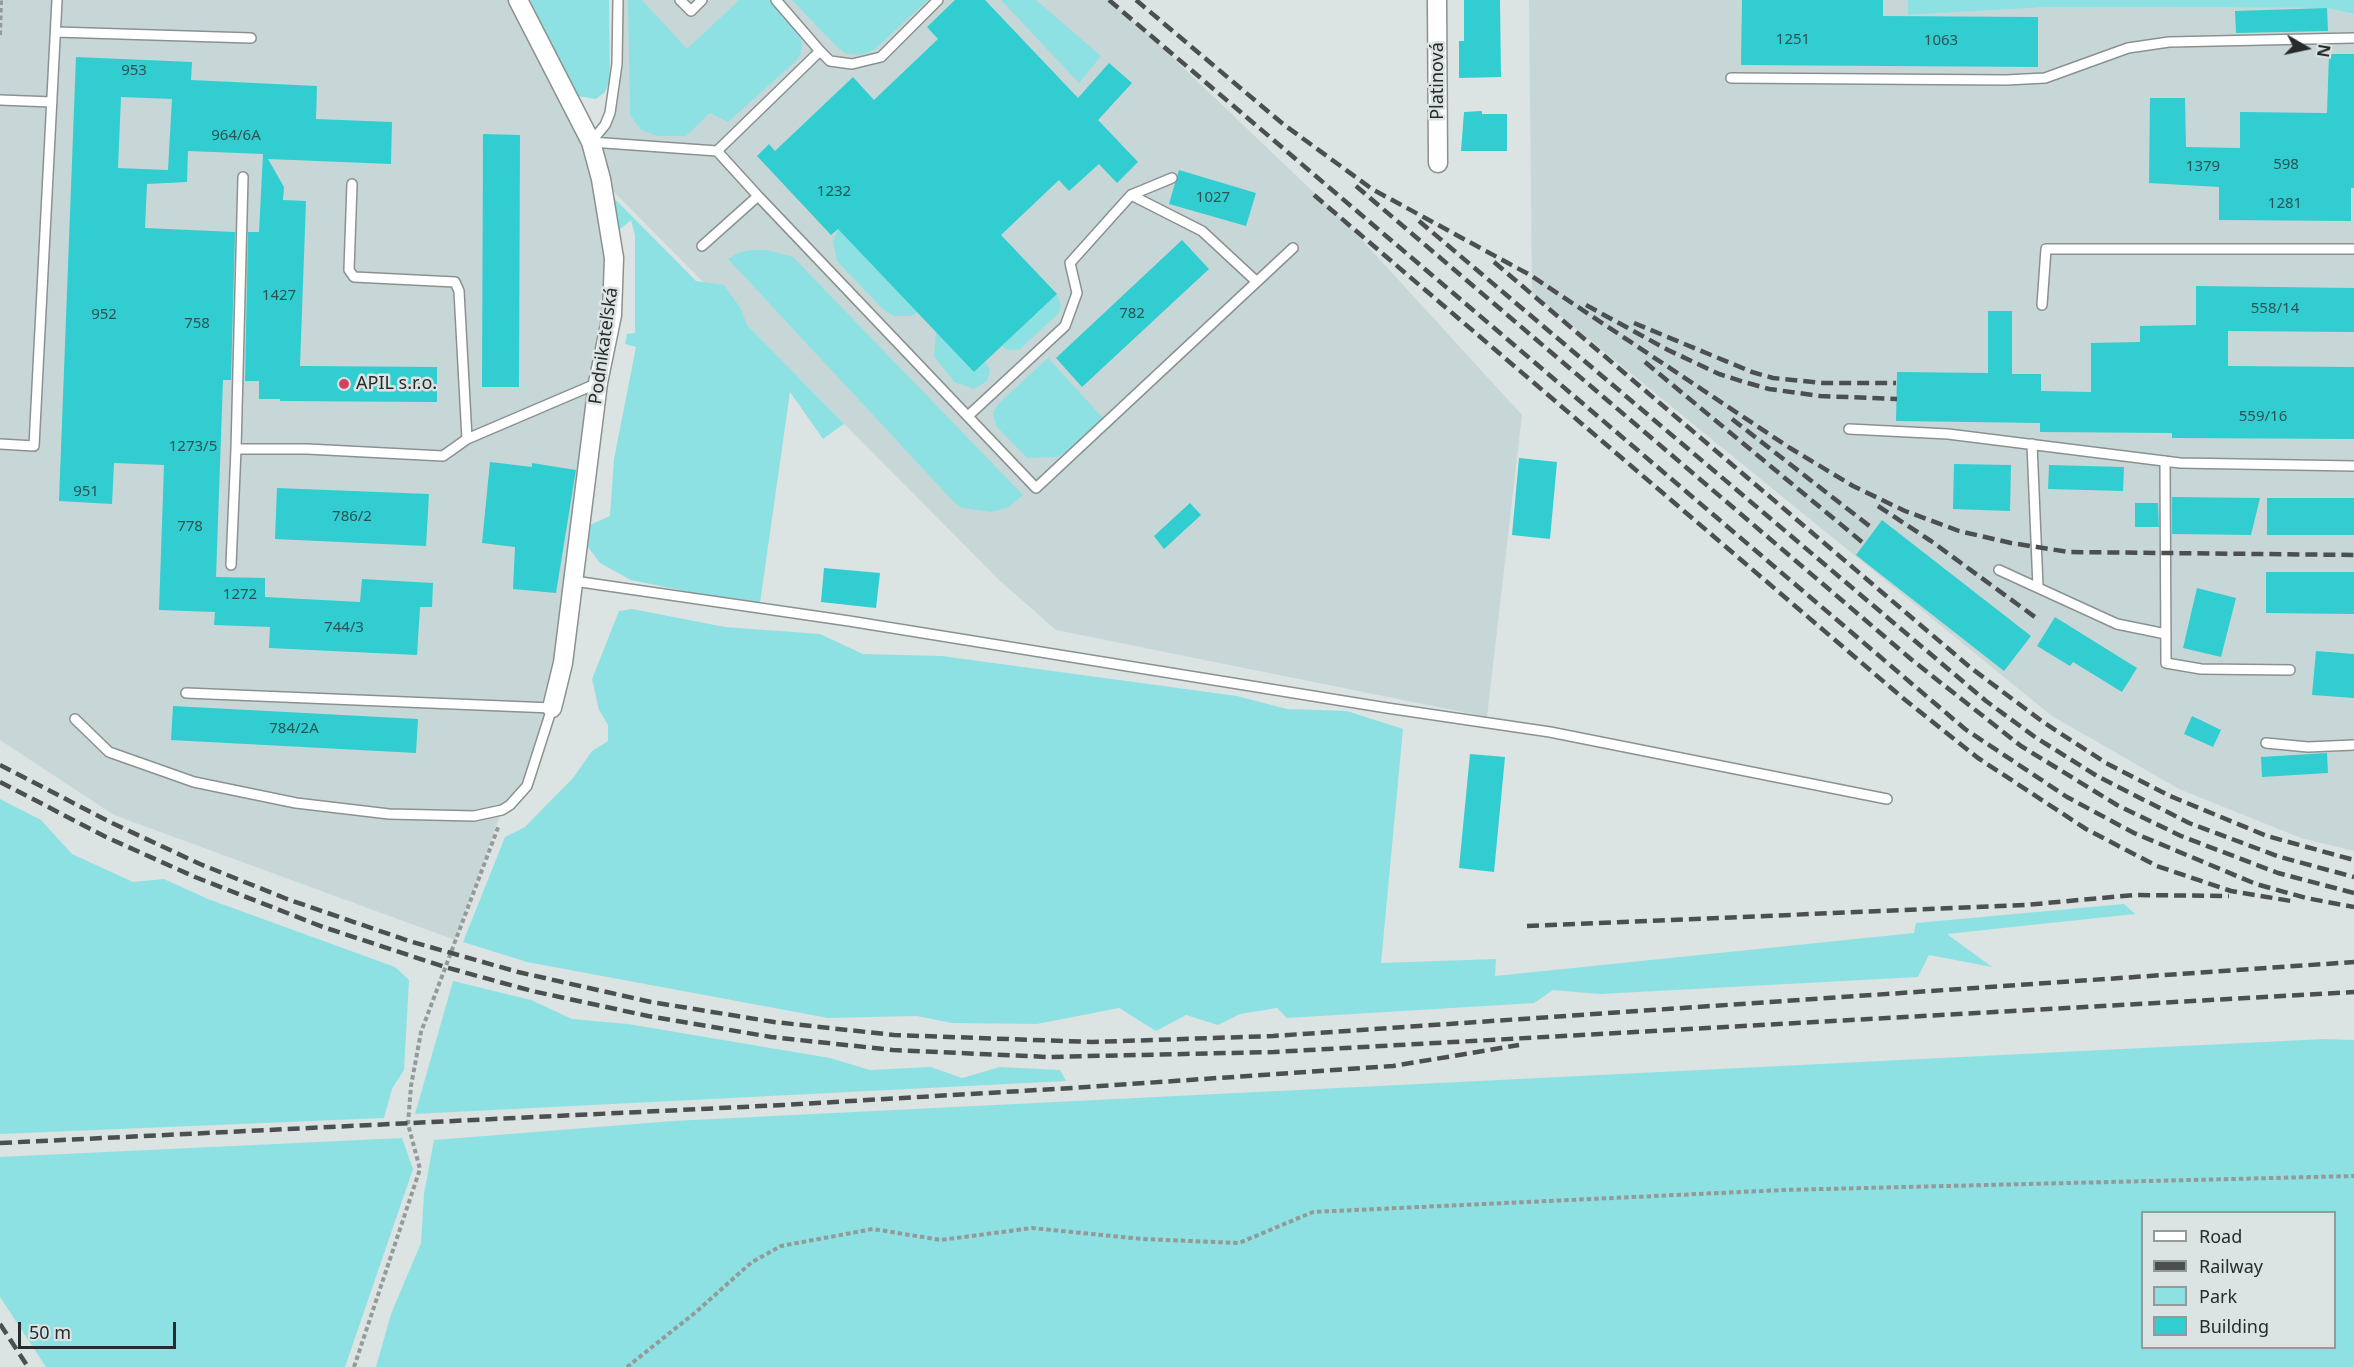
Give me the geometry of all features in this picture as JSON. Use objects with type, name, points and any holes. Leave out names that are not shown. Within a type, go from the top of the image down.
[{"type":"street","name":"Podnikateľská","points":[[518,0],[591,142],[601,179],[614,258],[612,315],[598,383],[563,663],[552,708]]},
{"type":"street","name":"Platinová","points":[[1437,0],[1438,163]]},
{"type":"lane","points":[[0,444],[34,446],[57,0]]},
{"type":"lane","points":[[591,142],[605,125],[610,113],[617,64],[618,0]]},
{"type":"lane","points":[[680,0],[691,11],[702,0]]},
{"type":"lane","points":[[776,0],[830,62],[852,64],[881,57],[938,0]]},
{"type":"lane","points":[[56,32],[250,38]]},
{"type":"lane","points":[[1731,78],[2006,80],[2045,78],[2128,48],[2169,42],[2354,38]]},
{"type":"lane","points":[[717,151],[820,51]]},
{"type":"lane","points":[[0,100],[52,102]]},
{"type":"lane","points":[[591,142],[717,151],[1036,488],[1293,248]]},
{"type":"lane","points":[[231,565],[243,177]]},
{"type":"lane","points":[[968,416],[1065,326],[1077,293],[1070,263],[1131,195],[1172,178]]},
{"type":"lane","points":[[352,184],[349,270],[354,277],[455,282],[459,291],[467,439]]},
{"type":"lane","points":[[1131,195],[1202,231],[1257,282]]},
{"type":"lane","points":[[702,246],[758,196]]},
{"type":"lane","points":[[2042,305],[2046,249],[2354,249]]},
{"type":"lane","points":[[236,449],[307,449],[443,456],[467,439],[598,383]]},
{"type":"lane","points":[[1849,429],[1948,434],[2165,461],[2354,466]]},
{"type":"lane","points":[[2032,444],[2038,588]]},
{"type":"lane","points":[[2165,461],[2166,663],[2201,669],[2290,670]]},
{"type":"lane","points":[[1999,570],[2117,624],[2166,634]]},
{"type":"lane","points":[[574,581],[849,621],[1550,732],[1887,799]]},
{"type":"lane","points":[[75,718],[109,752],[194,782],[296,803],[388,814],[474,816],[502,810],[510,805],[527,786],[552,708],[186,693]]},
{"type":"lane","points":[[2266,743],[2307,747],[2354,745]]},
{"type":"path","points":[[0,36],[2,0]]},
{"type":"path","points":[[354,1367],[420,1169],[408,1124],[411,1086],[421,1032],[497,830],[502,810]]},
{"type":"path","points":[[627,1367],[696,1312],[752,1262],[781,1246],[873,1229],[940,1240],[1032,1228],[1142,1239],[1239,1243],[1313,1212],[1783,1190],[2354,1176]]},
{"type":"shaded area","points":[[0,0],[518,0],[591,142],[610,113],[618,0],[1109,0],[1146,32],[1352,229],[1522,415],[1487,717],[1056,630],[999,580],[602,180],[614,258],[563,663],[527,786],[502,810],[455,940],[114,815],[0,740]]},
{"type":"shaded area","points":[[1529,0],[1908,0],[1909,15],[2050,7],[2327,8],[2354,14],[2354,851],[2301,838],[2179,789],[2052,716],[1532,293]]},
{"type":"green space","points":[[530,0],[609,0],[610,80],[605,92],[596,99],[577,96],[570,87]]},
{"type":"green space","points":[[628,0],[642,0],[687,49],[739,0],[769,0],[797,28],[802,43],[801,53],[796,61],[728,122],[710,113],[686,136],[658,136],[641,130],[630,115]]},
{"type":"green space","points":[[792,0],[928,0],[874,50],[861,55],[845,53],[837,47]]},
{"type":"green space","points":[[1001,0],[1036,0],[1101,56],[1079,83]]},
{"type":"green space","points":[[1908,0],[2354,0],[2354,14],[2327,8],[2050,7],[1908,15]]},
{"type":"green space","points":[[611,195],[696,281],[724,285],[741,309],[747,325],[844,424],[823,439],[790,392],[760,603],[704,595],[631,580],[600,563],[588,547],[590,525],[610,516],[614,459],[636,347],[625,344],[627,334],[635,333],[635,235],[631,220],[618,231]]},
{"type":"green space","points":[[838,229],[917,312],[912,316],[894,316],[884,310],[837,261],[833,242]]},
{"type":"green space","points":[[767,250],[793,257],[1023,495],[1009,507],[992,512],[962,508],[953,501],[728,259],[740,252]]},
{"type":"green space","points":[[1057,294],[1061,305],[1059,313],[1020,349],[1008,350],[1002,346]]},
{"type":"green space","points":[[936,332],[974,372],[985,362],[990,370],[987,381],[974,389],[954,382],[934,356]]},
{"type":"green space","points":[[1048,358],[1103,418],[1073,447],[1058,457],[1027,458],[996,426],[993,413],[998,404]]},
{"type":"green space","points":[[632,609],[725,627],[820,634],[863,654],[942,656],[1237,696],[1287,709],[1347,711],[1403,729],[1381,963],[1496,959],[1495,976],[1914,933],[1916,923],[2124,904],[2135,914],[1947,934],[1992,967],[1929,955],[1918,977],[1600,994],[1553,990],[1534,1003],[1287,1018],[1277,1008],[1240,1014],[1218,1025],[1186,1015],[1156,1031],[1119,1008],[1037,1024],[952,1023],[917,1016],[828,1018],[527,962],[463,942],[505,837],[525,827],[573,778],[592,751],[608,741],[608,725],[599,710],[592,679],[619,611]]},
{"type":"green space","points":[[0,799],[41,820],[72,854],[133,882],[164,879],[208,899],[395,967],[409,980],[404,1070],[392,1089],[384,1118],[0,1134]]},
{"type":"green space","points":[[453,981],[531,1000],[572,1019],[628,1024],[830,1058],[870,1070],[931,1067],[962,1078],[1000,1067],[1060,1070],[1066,1081],[415,1114]]},
{"type":"green space","points":[[2324,1039],[2354,1040],[2354,1367],[376,1367],[391,1314],[421,1243],[424,1194],[434,1140],[673,1121]]},
{"type":"green space","points":[[402,1138],[413,1169],[345,1367],[46,1367],[0,1297],[0,1157]]},
{"type":"building","points":[[955,0],[985,0],[1078,98],[1109,63],[1132,83],[1098,120],[1138,162],[1117,183],[1099,164],[1069,191],[1059,180],[1001,235],[1057,294],[974,372],[838,229],[831,235],[757,156],[769,144],[775,151],[853,77],[874,100],[938,39],[927,27]]},
{"type":"building","points":[[1464,0],[1500,0],[1501,77],[1459,78],[1459,41],[1464,41]]},
{"type":"building","points":[[1742,0],[1883,0],[1883,16],[2038,17],[2038,67],[1741,65]]},
{"type":"building","points":[[2327,8],[2328,31],[2236,33],[2235,11]]},
{"type":"building","points":[[2329,54],[2354,54],[2354,188],[2351,188],[2351,221],[2219,220],[2219,187],[2149,183],[2150,98],[2185,98],[2186,147],[2240,148],[2240,112],[2327,113]]},
{"type":"building","points":[[76,57],[192,62],[191,80],[317,86],[316,119],[392,122],[391,164],[268,159],[284,187],[283,200],[306,201],[300,366],[437,367],[437,402],[259,399],[259,381],[245,381],[248,232],[259,232],[263,154],[188,151],[187,182],[147,184],[145,228],[235,232],[231,380],[223,380],[216,577],[265,578],[265,597],[360,602],[362,579],[433,583],[432,607],[420,607],[417,655],[269,648],[270,627],[214,625],[215,612],[159,610],[164,465],[114,463],[112,504],[59,501]],"holes":[[[121,97],[172,99],[168,170],[118,168]]]},
{"type":"building","points":[[1482,111],[1482,114],[1507,114],[1507,151],[1461,151],[1464,112]]},
{"type":"building","points":[[483,134],[520,135],[519,387],[482,387]]},
{"type":"building","points":[[1179,170],[1256,193],[1246,226],[1169,204]]},
{"type":"building","points":[[1182,240],[1209,269],[1082,387],[1056,358]]},
{"type":"building","points":[[2196,286],[2354,288],[2354,332],[2228,331],[2228,366],[2354,367],[2354,439],[2172,438],[2172,433],[2040,432],[2040,423],[1896,421],[1897,372],[1988,373],[1988,311],[2012,311],[2012,374],[2041,374],[2041,391],[2091,392],[2091,343],[2140,342],[2140,326],[2196,325]]},
{"type":"building","points":[[1519,458],[1557,462],[1550,539],[1512,535]]},
{"type":"building","points":[[490,462],[532,467],[532,463],[576,470],[556,593],[513,589],[515,547],[482,543]]},
{"type":"building","points":[[1954,464],[2011,465],[2010,511],[1953,509]]},
{"type":"building","points":[[2049,465],[2124,467],[2123,491],[2048,489]]},
{"type":"building","points":[[277,488],[429,494],[426,546],[275,539]]},
{"type":"building","points":[[2172,497],[2260,498],[2251,535],[2172,534]]},
{"type":"building","points":[[2267,498],[2354,498],[2354,535],[2267,535]]},
{"type":"building","points":[[1190,503],[1201,515],[1164,549],[1154,536]]},
{"type":"building","points":[[2135,503],[2158,503],[2159,527],[2135,527]]},
{"type":"building","points":[[1882,520],[2031,636],[2004,671],[1856,555]]},
{"type":"building","points":[[824,568],[880,573],[876,608],[821,602]]},
{"type":"building","points":[[2266,572],[2354,572],[2354,614],[2266,613]]},
{"type":"building","points":[[2197,588],[2236,598],[2221,657],[2183,648]]},
{"type":"building","points":[[2055,617],[2137,668],[2122,692],[2073,662],[2070,666],[2037,646]]},
{"type":"building","points":[[2316,651],[2354,654],[2354,698],[2312,695]]},
{"type":"building","points":[[173,706],[418,719],[416,753],[171,740]]},
{"type":"building","points":[[2192,716],[2221,730],[2213,747],[2184,734]]},
{"type":"building","points":[[2327,753],[2328,773],[2262,777],[2261,757]]},
{"type":"building","points":[[1470,754],[1505,757],[1494,872],[1459,868]]},
{"type":"railway","points":[[1109,0],[1965,729],[2067,797],[2134,833],[2256,884],[2306,898],[2354,907]]},
{"type":"railway","points":[[1136,0],[1283,124],[1372,189],[1530,275],[1790,448],[1853,486],[1905,511],[1959,531],[2011,543],[2069,552],[2354,555]]},
{"type":"railway","points":[[1356,186],[1912,660],[2021,746],[2117,805],[2181,836],[2278,873],[2354,893]]},
{"type":"railway","points":[[1314,195],[1904,699],[1978,758],[2086,829],[2157,866],[2231,891],[2291,901]]},
{"type":"railway","points":[[1419,221],[1986,701],[2035,737],[2097,776],[2189,823],[2280,857],[2354,877]]},
{"type":"railway","points":[[1494,262],[1971,668],[2043,722],[2106,763],[2170,796],[2267,836],[2354,860]]},
{"type":"railway","points":[[1586,305],[1668,350],[1719,374],[1744,382],[1769,389],[1820,396],[1897,399]]},
{"type":"railway","points":[[1634,323],[1752,372],[1773,378],[1823,383],[1896,383]]},
{"type":"railway","points":[[1645,362],[1862,542]]},
{"type":"railway","points":[[1732,419],[1872,528]]},
{"type":"railway","points":[[1878,506],[1931,541],[2039,620]]},
{"type":"railway","points":[[0,765],[112,823],[200,864],[287,899],[409,941],[518,972],[651,1002],[774,1022],[894,1035],[1092,1042],[1273,1036],[2354,962]]},
{"type":"railway","points":[[0,782],[106,837],[195,877],[323,927],[445,967],[532,991],[648,1016],[771,1037],[893,1050],[1048,1057],[1274,1052],[2354,992]]},
{"type":"railway","points":[[1527,926],[2025,905],[2134,895],[2229,896]]},
{"type":"railway","points":[[0,1143],[783,1105],[1072,1088],[1393,1066],[1519,1045]]},
{"type":"railway","points":[[0,1324],[28,1367]]},
{"type":"place","name":"APIL s.r.o.","points":[[344,384]]}]
